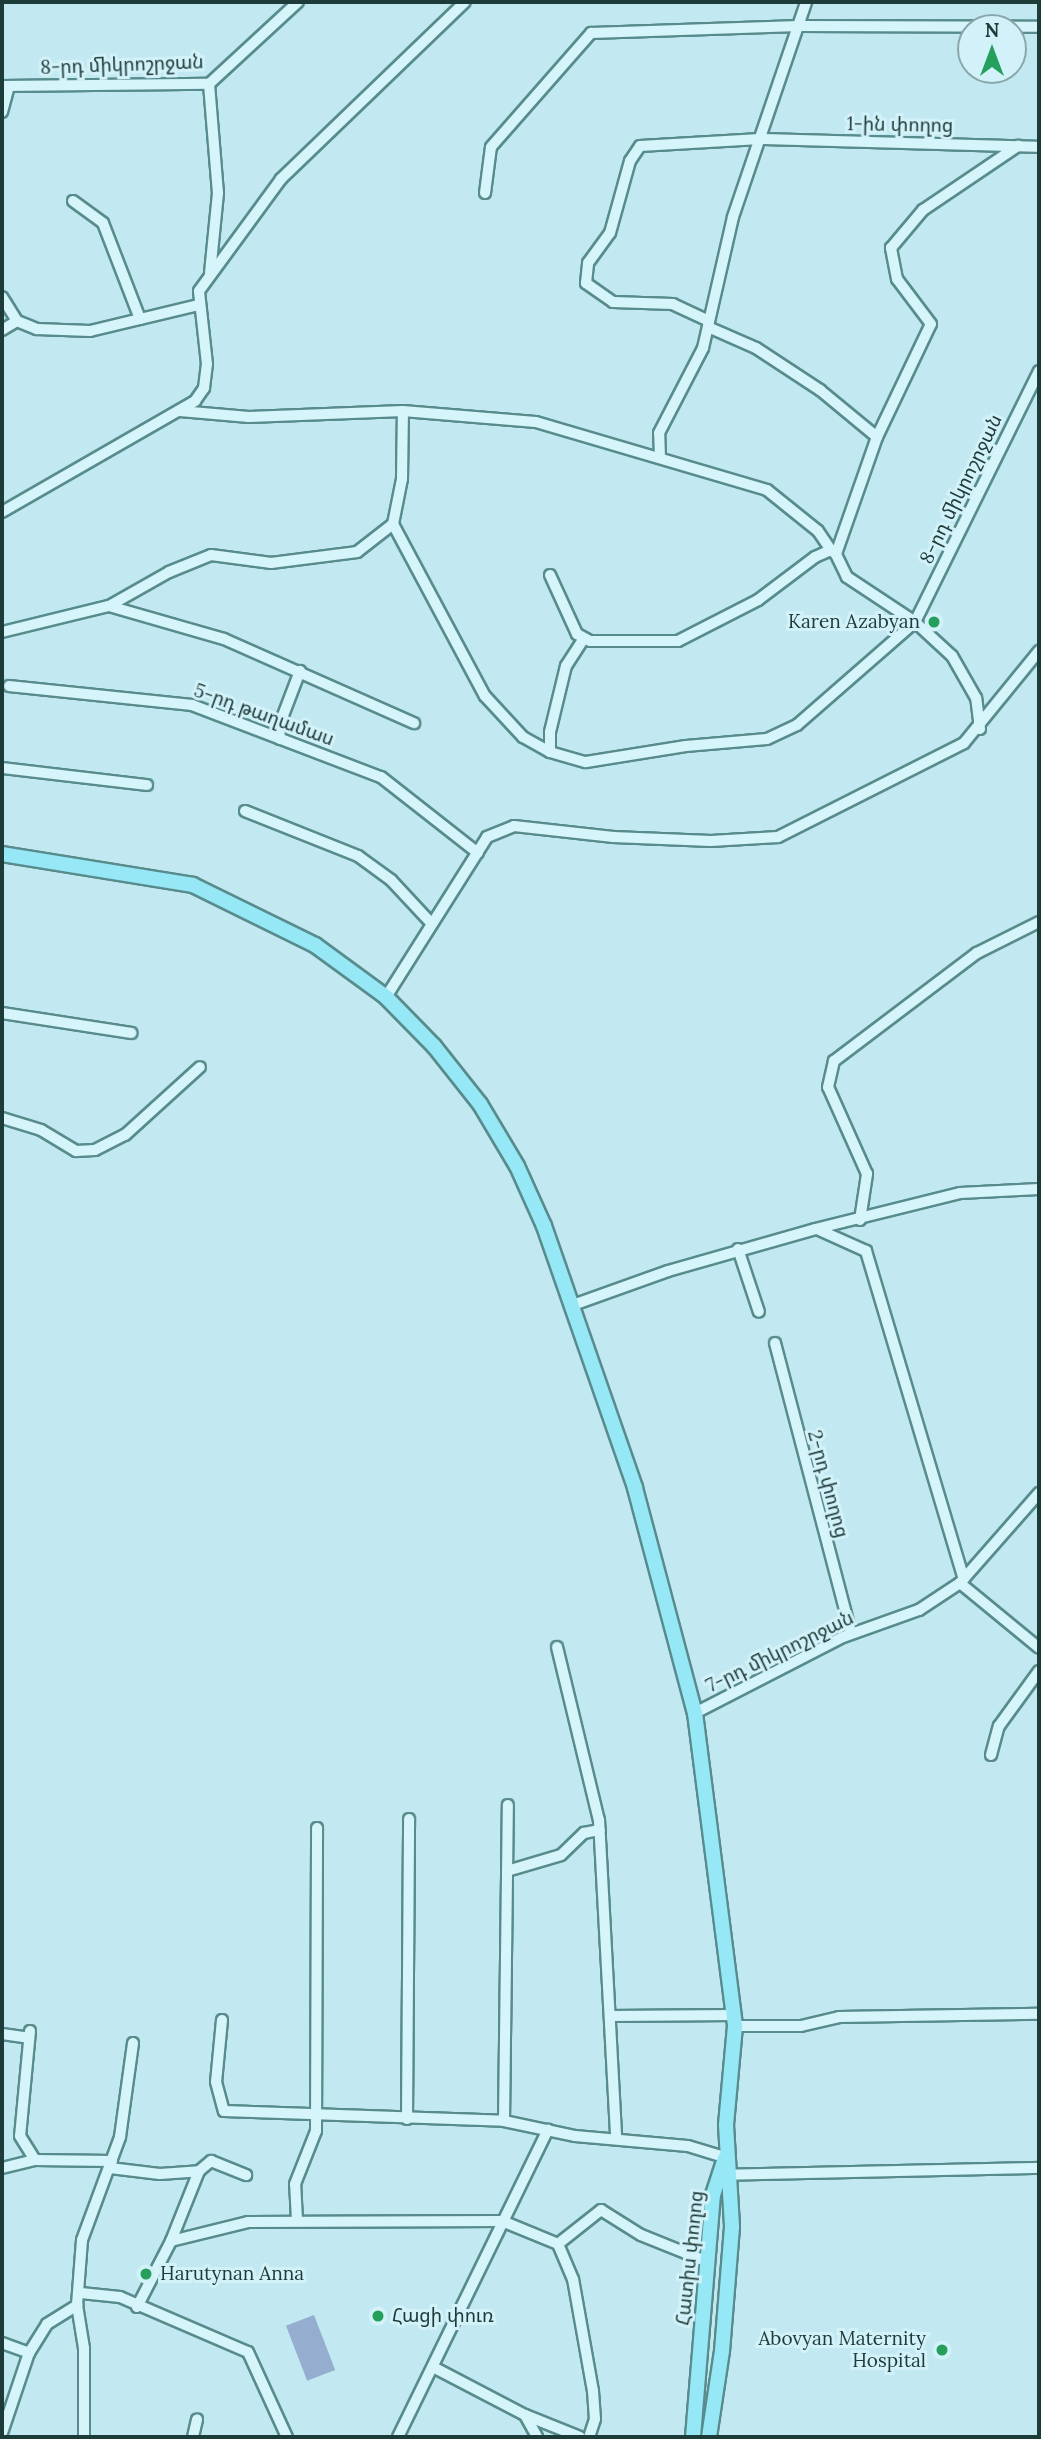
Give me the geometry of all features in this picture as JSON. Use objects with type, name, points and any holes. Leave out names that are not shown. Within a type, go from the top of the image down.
[{"type":"main road","name":"Հատիս փողոց","points":[[2,854],[193,885],[314,946],[386,997],[434,1046],[480,1104],[522,1178],[573,1305],[635,1488],[695,1713],[735,2020],[724,2175],[713,2195],[693,2437]]},
{"type":"main road","name":"Հատիս փողոց","points":[[709,2437],[722,2351],[733,2195],[724,2175]]},
{"type":"street","name":"8-րդ միկրոշրջան","points":[[6,86],[209,84],[298,2]]},
{"type":"street","points":[[2,512],[180,411],[204,388],[207,363],[198,304],[199,290],[281,179],[465,2]]},
{"type":"street","points":[[660,457],[659,433],[703,348],[718,265],[806,2]]},
{"type":"street","points":[[485,193],[491,148],[591,33],[799,26],[1039,27]]},
{"type":"street","points":[[209,84],[218,193],[210,275]]},
{"type":"street","points":[[2,112],[6,86]]},
{"type":"street","name":"1-ին փողոց","points":[[708,324],[673,304],[613,302],[589,288],[586,269],[609,237],[630,161],[640,146],[760,139],[1039,147]]},
{"type":"street","points":[[550,575],[577,634],[584,638],[678,641],[738,612],[833,552],[877,437],[931,324],[898,279],[891,248],[923,209],[1018,146]]},
{"type":"street","points":[[73,201],[103,223],[139,319]]},
{"type":"street","points":[[2,297],[17,321],[37,329],[90,331],[198,304]]},
{"type":"street","points":[[2,330],[17,321]]},
{"type":"street","points":[[708,324],[757,348],[820,390],[877,437]]},
{"type":"street","name":"8-րդ միկրոշրջան","points":[[915,622],[1039,371]]},
{"type":"street","points":[[180,411],[249,417],[403,411],[536,422],[660,457],[775,494],[818,531],[847,577],[915,622],[961,667],[976,698],[979,729]]},
{"type":"street","points":[[403,411],[402,479],[393,524],[485,695],[523,737],[550,752],[586,762],[782,735],[915,622]]},
{"type":"street","points":[[2,632],[109,606],[169,572],[211,555],[271,563],[357,552],[393,524]]},
{"type":"street","points":[[109,606],[224,639],[414,723]]},
{"type":"street","points":[[550,752],[550,732],[566,666],[584,638]]},
{"type":"street","points":[[386,997],[487,837],[514,826],[625,838],[778,837],[900,779],[964,743],[979,729],[1039,652]]},
{"type":"street","points":[[280,738],[279,726],[300,671]]},
{"type":"street","name":"5-րդ թաղամաս","points":[[9,685],[192,705],[381,778],[478,853]]},
{"type":"street","points":[[2,768],[147,785]]},
{"type":"street","points":[[245,811],[358,856],[390,880],[431,923]]},
{"type":"street","points":[[860,1220],[867,1174],[828,1087],[834,1061],[977,953],[1039,922]]},
{"type":"street","points":[[2,1013],[131,1033]]},
{"type":"street","points":[[2,1118],[41,1130],[76,1151],[95,1150],[125,1135],[200,1068]]},
{"type":"street","points":[[573,1305],[738,1250],[816,1228],[860,1220],[960,1193],[1039,1189]]},
{"type":"street","points":[[816,1228],[866,1251],[962,1581],[1039,1648]]},
{"type":"street","points":[[738,1250],[759,1312]]},
{"type":"street","name":"2-րդ փողոց","points":[[775,1343],[851,1633]]},
{"type":"street","name":"7-րդ միկրոշրջան","points":[[695,1713],[851,1633],[919,1610],[962,1581],[1039,1493]]},
{"type":"street","points":[[557,1647],[600,1830],[616,2139]]},
{"type":"street","points":[[991,1755],[999,1726],[1039,1671]]},
{"type":"street","points":[[504,2121],[508,1805]]},
{"type":"street","points":[[407,2119],[409,1819]]},
{"type":"street","points":[[297,2220],[295,2184],[316,2131],[317,1828]]},
{"type":"street","points":[[507,1871],[561,1855],[584,1833],[600,1830]]},
{"type":"street","points":[[611,2016],[801,2025],[839,2017],[1039,2014]]},
{"type":"street","points":[[222,2020],[216,2082],[224,2110],[315,2117],[504,2121],[548,2130],[688,2146],[725,2157]]},
{"type":"street","points":[[2,2034],[29,2034],[20,2136],[35,2160]]},
{"type":"street","points":[[85,2437],[84,2347],[77,2305],[81,2293],[76,2272],[82,2240],[111,2164],[124,2115],[133,2043]]},
{"type":"street","points":[[398,2437],[548,2130]]},
{"type":"street","points":[[2,2168],[35,2160],[111,2164],[160,2174],[199,2171]]},
{"type":"street","points":[[137,2307],[171,2241],[199,2171],[211,2161],[246,2175]]},
{"type":"street","points":[[724,2175],[1039,2168]]},
{"type":"street","points":[[558,2245],[601,2210],[641,2235],[708,2262]]},
{"type":"street","points":[[171,2241],[248,2222],[502,2221],[558,2245],[573,2279],[593,2390],[595,2419],[589,2437]]},
{"type":"street","points":[[81,2293],[120,2297],[137,2307],[248,2352],[287,2437]]},
{"type":"street","points":[[2,2433],[29,2353],[47,2324],[77,2305]]},
{"type":"street","points":[[2,2343],[29,2353]]},
{"type":"street","points":[[433,2367],[525,2415],[580,2437]]},
{"type":"street","points":[[525,2415],[537,2437]]},
{"type":"street","points":[[193,2437],[197,2419]]},
{"type":"shaded area","points":[[314,2315],[335,2370],[307,2381],[286,2326]]},
{"type":"place","name":"Karen Azabyan","points":[[934,622]]},
{"type":"place","name":"Harutynan Anna","points":[[146,2274]]},
{"type":"place","name":"Հացի փուռ","points":[[378,2316]]},
{"type":"place","name":"Abovyan Maternity Hospital","points":[[942,2350]]}]
